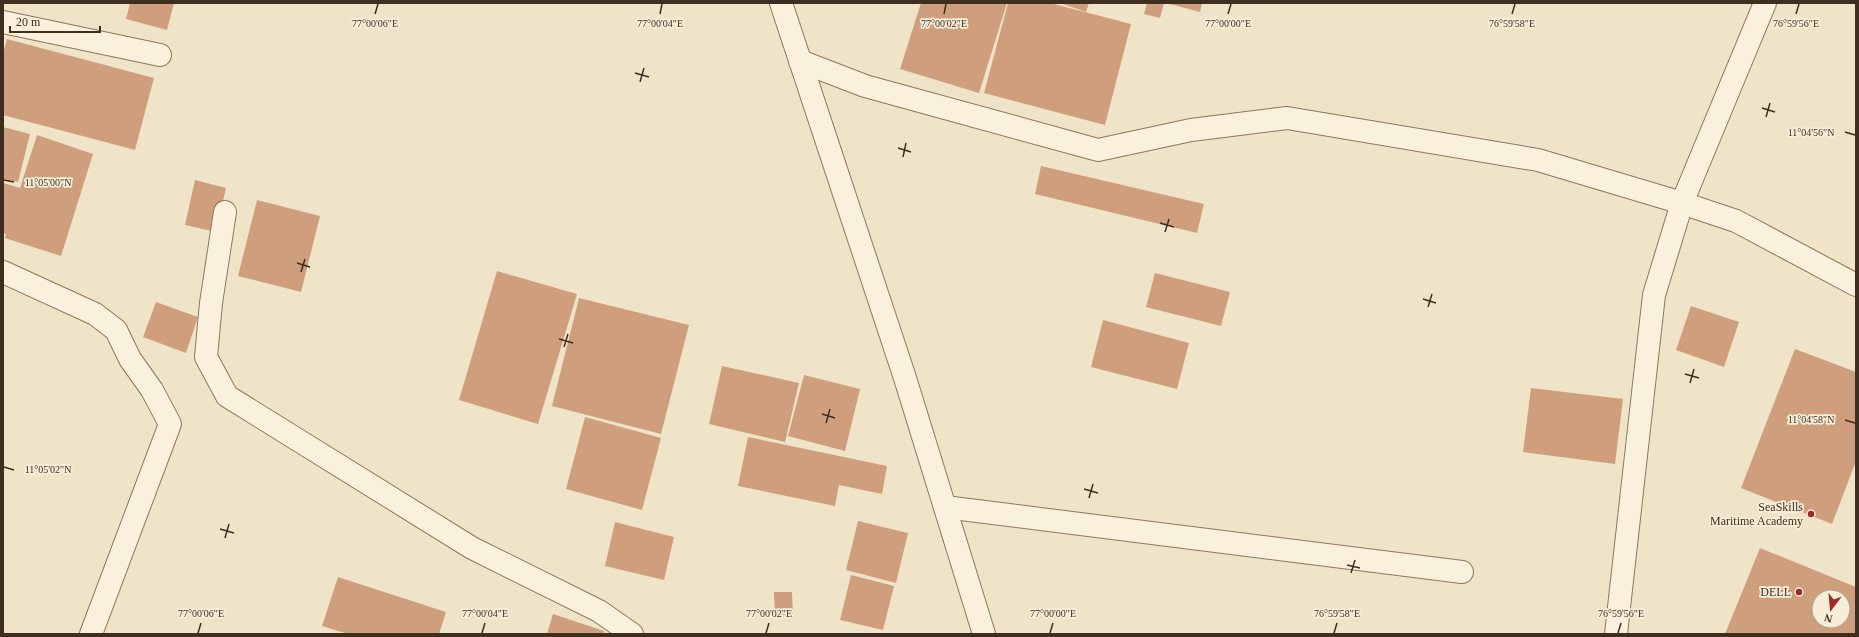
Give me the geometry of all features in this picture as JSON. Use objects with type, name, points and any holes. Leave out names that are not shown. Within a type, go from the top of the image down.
[{"type":"street","points":[[781,3],[902,370],[984,634]]},
{"type":"street","points":[[1616,634],[1654,295],[1682,203],[1766,3]]},
{"type":"street","points":[[3,22],[160,55]]},
{"type":"street","points":[[800,61],[865,86],[1098,150],[1191,130],[1287,118],[1538,160],[1682,203],[1736,222],[1856,285]]},
{"type":"street","points":[[225,212],[211,303],[206,357],[227,396],[472,548],[599,611],[632,634]]},
{"type":"street","points":[[3,272],[95,314],[116,330],[130,359],[152,390],[170,424],[91,634]]},
{"type":"street","points":[[945,507],[1462,572]]},
{"type":"building","points":[[130,3],[174,3],[167,30],[126,19]]},
{"type":"building","points":[[921,3],[1007,3],[979,93],[900,69]]},
{"type":"building","points":[[1008,3],[1050,3],[1131,24],[1105,125],[984,93]]},
{"type":"building","points":[[1060,3],[1089,3],[1086,12]]},
{"type":"building","points":[[1147,3],[1164,3],[1160,18],[1144,14]]},
{"type":"building","points":[[1166,3],[1202,3],[1200,12]]},
{"type":"building","points":[[7,39],[154,78],[135,150],[3,115],[3,54]]},
{"type":"building","points":[[3,127],[30,134],[18,182],[3,179]]},
{"type":"building","points":[[37,135],[93,154],[61,256],[5,238],[6,234],[3,233],[3,183],[20,188]]},
{"type":"building","points":[[1041,166],[1204,204],[1197,233],[1035,194]]},
{"type":"building","points":[[195,180],[226,188],[216,232],[185,225]]},
{"type":"building","points":[[257,200],[320,216],[301,292],[238,276]]},
{"type":"building","points":[[497,271],[577,294],[538,424],[459,400]]},
{"type":"building","points":[[1155,273],[1230,292],[1221,326],[1146,307]]},
{"type":"building","points":[[579,298],[689,325],[661,434],[552,406]]},
{"type":"building","points":[[156,302],[198,317],[186,353],[143,337]]},
{"type":"building","points":[[1691,306],[1739,322],[1724,367],[1676,350]]},
{"type":"building","points":[[1103,320],[1189,343],[1177,389],[1091,367]]},
{"type":"building","points":[[1795,349],[1856,372],[1856,461],[1832,524],[1741,488]]},
{"type":"building","points":[[722,366],[799,383],[785,442],[709,424]]},
{"type":"building","points":[[804,375],[860,389],[845,451],[788,436]]},
{"type":"building","points":[[1531,388],[1623,399],[1615,464],[1523,452]]},
{"type":"building","points":[[585,417],[661,438],[642,510],[566,489]]},
{"type":"building","points":[[748,437],[887,466],[882,494],[839,485],[835,506],[738,486]]},
{"type":"building","points":[[858,521],[908,533],[896,583],[846,570]]},
{"type":"building","points":[[615,522],[674,537],[664,580],[605,566]]},
{"type":"building","name":"DELL","points":[[1760,548],[1856,587],[1856,634],[1725,634]]},
{"type":"building","points":[[851,575],[894,586],[883,630],[840,620]]},
{"type":"building","points":[[338,577],[446,612],[439,634],[348,634],[322,626]]},
{"type":"building","points":[[774,592],[792,592],[793,615],[775,615]]},
{"type":"building","points":[[553,614],[604,631],[603,634],[547,634]]},
{"type":"place","name":"SeaSkills Maritime Academy","points":[[1811,514]]},
{"type":"place","name":"DELL","points":[[1799,592]]}]
